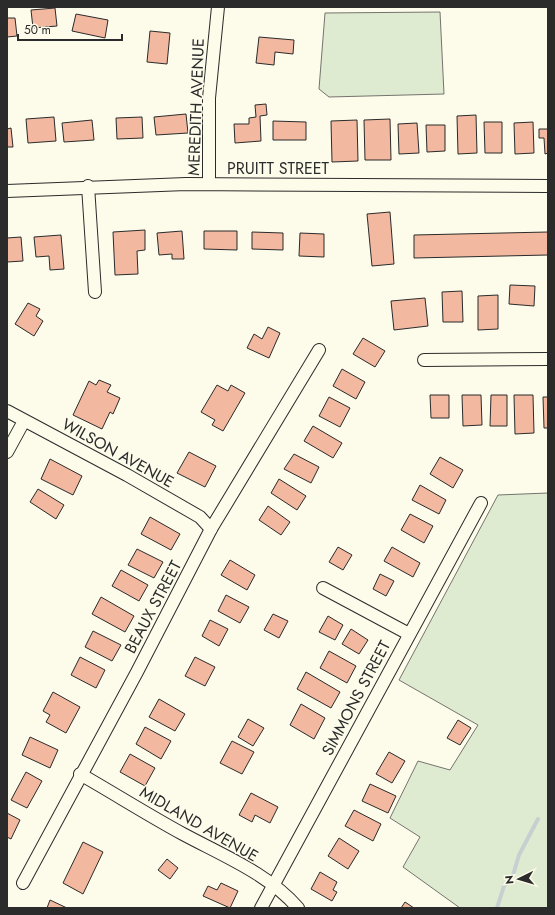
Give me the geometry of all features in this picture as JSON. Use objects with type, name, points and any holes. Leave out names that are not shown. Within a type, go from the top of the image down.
[{"type":"street","name":"MEREDITH AVENUE","points":[[209,184],[209,98],[218,7]]},
{"type":"street","name":"PRUITT STREET","points":[[7,191],[88,186],[209,184],[548,186]]},
{"type":"street","points":[[88,186],[94,292]]},
{"type":"street","name":"BEAUX STREET","points":[[23,883],[80,774],[137,672],[211,529],[319,350]]},
{"type":"street","points":[[424,360],[548,359]]},
{"type":"street","name":"WILSON AVENUE","points":[[7,411],[187,509],[200,517],[211,529]]},
{"type":"street","points":[[7,452],[24,421]]},
{"type":"street","name":"SIMMONS STREET","points":[[260,908],[481,503]]},
{"type":"street","points":[[323,588],[409,634]]},
{"type":"street","name":"MIDLAND AVENUE","points":[[80,774],[176,830],[253,872],[298,908]]},
{"type":"green space","points":[[440,12],[444,94],[329,97],[319,89],[325,13]]},
{"type":"green space","points":[[548,493],[548,908],[460,908],[403,867],[420,837],[390,818],[418,761],[450,770],[478,725],[399,680],[498,495]]},
{"type":"building","points":[[55,8],[57,26],[33,28],[31,10]]},
{"type":"building","points":[[76,14],[108,20],[105,38],[72,31]]},
{"type":"building","points":[[7,18],[15,18],[17,36],[7,37]]},
{"type":"building","points":[[150,31],[170,33],[167,64],[147,62]]},
{"type":"building","points":[[259,37],[294,40],[293,54],[275,52],[274,65],[256,63]]},
{"type":"building","points":[[266,104],[267,115],[260,116],[261,141],[235,143],[234,124],[249,124],[249,118],[256,117],[255,105]]},
{"type":"building","points":[[186,114],[188,133],[156,135],[154,117]]},
{"type":"building","points":[[476,115],[477,153],[458,154],[457,116]]},
{"type":"building","points":[[54,117],[56,141],[28,143],[26,119]]},
{"type":"building","points":[[142,117],[143,138],[117,139],[116,118]]},
{"type":"building","points":[[390,119],[391,160],[365,160],[364,120]]},
{"type":"building","points":[[92,120],[94,140],[64,142],[62,123]]},
{"type":"building","points":[[357,120],[358,161],[332,162],[331,121]]},
{"type":"building","points":[[273,121],[306,122],[306,140],[273,140]]},
{"type":"building","points":[[484,122],[502,122],[502,153],[485,153]]},
{"type":"building","points":[[533,122],[534,153],[515,154],[514,123]]},
{"type":"building","points":[[417,123],[419,153],[399,154],[398,124]]},
{"type":"building","points":[[426,125],[445,125],[445,151],[427,152]]},
{"type":"building","points":[[11,128],[13,147],[7,147],[7,129]]},
{"type":"building","points":[[539,129],[548,129],[548,153],[545,154],[544,138],[539,138]]},
{"type":"building","points":[[390,212],[394,264],[372,266],[367,214]]},
{"type":"building","points":[[145,230],[145,250],[137,251],[138,274],[115,275],[113,232]]},
{"type":"building","points":[[182,231],[184,259],[172,259],[172,254],[159,255],[157,233]]},
{"type":"building","points":[[204,231],[237,231],[237,250],[204,249]]},
{"type":"building","points":[[252,232],[283,233],[283,250],[252,249]]},
{"type":"building","points":[[548,232],[548,255],[414,258],[414,235]]},
{"type":"building","points":[[300,233],[324,234],[324,257],[299,256]]},
{"type":"building","points":[[61,235],[64,269],[50,270],[49,256],[36,257],[34,237]]},
{"type":"building","points":[[21,237],[23,261],[7,262],[7,238]]},
{"type":"building","points":[[510,285],[535,286],[534,306],[509,304]]},
{"type":"building","points":[[462,291],[463,322],[443,322],[442,292]]},
{"type":"building","points":[[498,295],[498,329],[478,330],[478,296]]},
{"type":"building","points":[[425,298],[428,326],[394,330],[391,301]]},
{"type":"building","points":[[28,303],[40,309],[36,316],[43,321],[34,336],[15,324]]},
{"type":"building","points":[[268,327],[280,333],[269,358],[247,348],[254,334],[262,339]]},
{"type":"building","points":[[363,338],[385,351],[375,367],[353,354]]},
{"type":"building","points":[[342,369],[365,382],[356,399],[333,386]]},
{"type":"building","points":[[99,380],[111,385],[107,392],[120,398],[113,414],[110,412],[102,429],[73,415],[89,381],[96,385]]},
{"type":"building","points":[[217,385],[228,391],[231,385],[245,393],[223,431],[212,425],[215,420],[201,412]]},
{"type":"building","points":[[430,395],[449,395],[449,418],[431,418]]},
{"type":"building","points":[[462,395],[481,395],[482,425],[463,426]]},
{"type":"building","points":[[491,395],[507,395],[507,426],[490,426]]},
{"type":"building","points":[[514,395],[533,395],[534,433],[515,434]]},
{"type":"building","points":[[329,397],[350,408],[340,427],[319,416]]},
{"type":"building","points":[[543,397],[548,397],[548,428],[544,428]]},
{"type":"building","points":[[313,426],[342,443],[333,458],[304,441]]},
{"type":"building","points":[[189,452],[216,466],[205,487],[177,473]]},
{"type":"building","points":[[294,454],[319,467],[311,483],[284,469]]},
{"type":"building","points":[[440,457],[463,470],[453,488],[430,474]]},
{"type":"building","points":[[50,459],[82,476],[73,495],[41,479]]},
{"type":"building","points":[[279,479],[306,496],[297,510],[271,493]]},
{"type":"building","points":[[420,485],[446,500],[439,514],[412,500]]},
{"type":"building","points":[[38,489],[64,505],[56,519],[30,502]]},
{"type":"building","points":[[268,506],[290,522],[281,535],[259,520]]},
{"type":"building","points":[[410,514],[433,526],[424,543],[401,530]]},
{"type":"building","points":[[150,517],[180,534],[171,550],[141,534]]},
{"type":"building","points":[[338,547],[352,555],[343,570],[329,562]]},
{"type":"building","points":[[392,547],[420,563],[413,577],[384,561]]},
{"type":"building","points":[[137,549],[163,562],[154,578],[128,565]]},
{"type":"building","points":[[230,560],[255,575],[247,590],[221,575]]},
{"type":"building","points":[[121,570],[148,585],[139,601],[112,586]]},
{"type":"building","points":[[380,574],[394,581],[386,596],[373,589]]},
{"type":"building","points":[[226,595],[249,607],[240,623],[218,611]]},
{"type":"building","points":[[101,597],[134,616],[125,632],[92,614]]},
{"type":"building","points":[[273,614],[288,621],[279,638],[264,630]]},
{"type":"building","points":[[328,616],[343,625],[335,640],[319,632]]},
{"type":"building","points":[[210,620],[228,629],[219,646],[202,636]]},
{"type":"building","points":[[351,629],[368,640],[359,654],[342,644]]},
{"type":"building","points":[[93,631],[121,645],[112,661],[85,647]]},
{"type":"building","points":[[329,651],[356,666],[347,683],[320,668]]},
{"type":"building","points":[[80,657],[105,670],[96,688],[71,675]]},
{"type":"building","points":[[195,657],[215,667],[205,686],[185,676]]},
{"type":"building","points":[[306,672],[340,692],[331,708],[297,689]]},
{"type":"building","points":[[53,692],[80,707],[66,733],[46,722],[50,715],[43,711]]},
{"type":"building","points":[[159,699],[185,714],[175,731],[149,717]]},
{"type":"building","points":[[301,704],[325,718],[314,739],[290,725]]},
{"type":"building","points":[[248,719],[264,728],[253,746],[238,737]]},
{"type":"building","points":[[458,720],[471,728],[460,745],[447,738]]},
{"type":"building","points":[[145,727],[171,741],[161,759],[136,744]]},
{"type":"building","points":[[30,737],[58,750],[50,768],[22,755]]},
{"type":"building","points":[[232,741],[254,752],[242,774],[220,763]]},
{"type":"building","points":[[389,752],[405,761],[392,783],[376,774]]},
{"type":"building","points":[[130,754],[155,768],[145,786],[120,772]]},
{"type":"building","points":[[26,772],[42,781],[27,808],[11,800]]},
{"type":"building","points":[[370,784],[396,796],[388,813],[362,801]]},
{"type":"building","points":[[251,793],[278,807],[270,823],[255,815],[252,822],[239,815]]},
{"type":"building","points":[[354,810],[381,824],[373,841],[345,826]]},
{"type":"building","points":[[7,813],[20,820],[11,839],[7,837]]},
{"type":"building","points":[[339,838],[359,851],[348,869],[328,856]]},
{"type":"building","points":[[83,842],[103,852],[83,894],[63,883]]},
{"type":"building","points":[[167,859],[178,868],[170,879],[158,870]]},
{"type":"building","points":[[320,872],[337,882],[333,890],[337,892],[332,901],[311,889]]},
{"type":"building","points":[[221,883],[238,891],[230,908],[203,896],[208,886],[217,890]]},
{"type":"building","points":[[50,900],[67,908],[47,908]]},
{"type":"building","points":[[405,902],[414,908],[401,908]]},
{"type":"waterway","points":[[497,908],[504,886],[513,875],[519,855],[538,819]]}]
